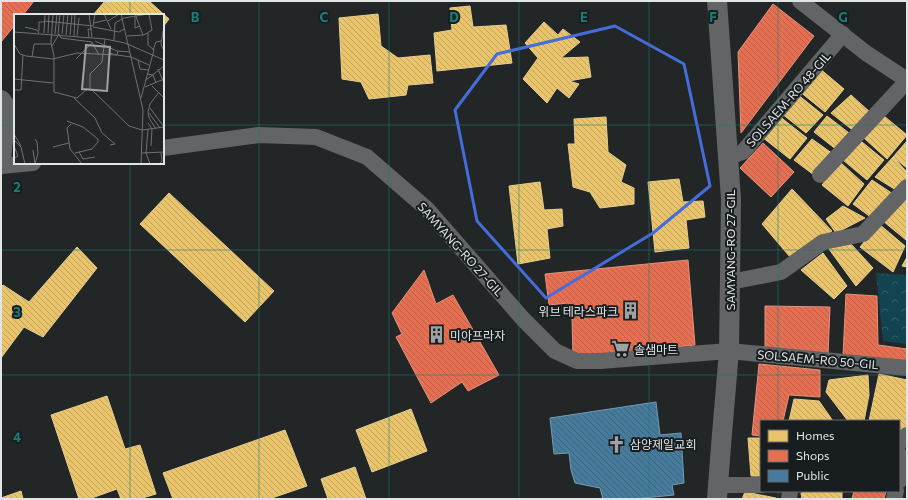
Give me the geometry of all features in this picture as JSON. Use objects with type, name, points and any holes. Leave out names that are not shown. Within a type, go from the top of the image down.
[{"type":"street","name":"SAMYANG-RO 27-GIL","points":[[717,1],[731,199],[729,351],[718,492]]},
{"type":"street","points":[[800,1],[866,53],[907,80],[820,175]]},
{"type":"street","name":"SOLSAEM-RO 48-GIL","points":[[728,157],[743,152],[843,34]]},
{"type":"street","points":[[1,100],[6,107],[1,161]]},
{"type":"street","name":"SAMYANG-RO 27-GIL","points":[[164,148],[258,135],[316,137],[367,157],[427,208],[524,319],[555,351],[577,361],[729,351]]},
{"type":"street","points":[[1,166],[22,164]]},
{"type":"street","points":[[730,282],[781,272],[823,242],[863,234],[907,187]]},
{"type":"street","name":"SOLSAEM-RO 50-GIL","points":[[729,351],[907,368]]},
{"type":"street","points":[[900,463],[900,476]]},
{"type":"street","points":[[718,492],[760,485]]},
{"type":"highlighted area","points":[[615,26],[684,64],[710,186],[653,233],[546,298],[477,221],[455,110],[497,54]]},
{"type":"green space","points":[[876,273],[907,275],[907,344],[883,341]]},
{"type":"building: Homes","points":[[105,1],[149,1],[163,14],[94,14]]},
{"type":"building: Homes","points":[[470,6],[473,27],[506,25],[512,63],[437,71],[434,33],[452,30],[450,8]]},
{"type":"building: Homes","points":[[164,14],[169,19],[164,26]]},
{"type":"building: Homes","points":[[378,14],[381,46],[398,58],[430,55],[433,83],[408,85],[406,95],[369,99],[361,82],[342,79],[339,18]]},
{"type":"building: Homes","points":[[544,22],[558,35],[563,29],[580,42],[561,58],[588,57],[591,77],[569,81],[579,84],[569,98],[557,88],[547,103],[523,79],[538,58],[525,43]]},
{"type":"building: Homes","points":[[819,68],[844,89],[825,112],[799,91]]},
{"type":"building: Homes","points":[[797,94],[823,115],[806,133],[781,113]]},
{"type":"building: Homes","points":[[851,95],[871,113],[855,132],[831,113]]},
{"type":"building: Homes","points":[[779,116],[807,138],[790,159],[762,137]]},
{"type":"building: Homes","points":[[827,116],[849,133],[837,150],[814,132]]},
{"type":"building: Homes","points":[[884,116],[907,135],[887,159],[864,138]]},
{"type":"building: Homes","points":[[606,117],[608,152],[626,165],[621,182],[634,188],[634,204],[600,208],[590,192],[573,187],[568,144],[575,144],[574,119]]},
{"type":"building: Homes","points":[[812,139],[833,154],[814,175],[794,160]]},
{"type":"building: Homes","points":[[907,141],[907,168],[893,157]]},
{"type":"building: Homes","points":[[862,142],[884,160],[867,180],[843,160]]},
{"type":"building: Homes","points":[[893,157],[907,172],[907,179],[896,190],[875,177]]},
{"type":"building: Homes","points":[[840,162],[864,184],[848,206],[822,185]]},
{"type":"building: Homes","points":[[679,179],[683,202],[703,201],[705,217],[686,220],[689,248],[655,252],[648,182]]},
{"type":"building: Homes","points":[[872,180],[893,194],[872,218],[853,204]]},
{"type":"building: Homes","points":[[540,182],[544,210],[562,209],[563,226],[547,229],[550,258],[518,264],[509,186]]},
{"type":"building: Homes","points":[[792,189],[832,231],[790,257],[762,224]]},
{"type":"building: Homes","points":[[169,193],[274,291],[245,322],[140,224]]},
{"type":"building: Homes","points":[[907,197],[907,239],[906,240],[883,221]]},
{"type":"building: Homes","points":[[843,206],[865,218],[836,233],[826,219]]},
{"type":"building: Homes","points":[[879,224],[905,246],[893,272],[860,247]]},
{"type":"building: Homes","points":[[851,244],[873,268],[856,286],[826,245]]},
{"type":"building: Homes","points":[[77,247],[97,268],[43,337],[24,327],[1,358],[1,287],[3,285],[29,302]]},
{"type":"building: Homes","points":[[823,253],[847,286],[834,299],[801,270]]},
{"type":"building: Homes","points":[[907,257],[907,267],[902,266]]},
{"type":"building: Homes","points":[[879,374],[907,380],[907,424],[905,432],[900,432],[900,420],[869,420]]},
{"type":"building: Homes","points":[[868,375],[869,395],[864,420],[847,420],[826,392],[829,380]]},
{"type":"building: Homes","points":[[107,396],[125,449],[140,445],[156,494],[139,499],[121,499],[117,489],[89,499],[79,499],[51,415]]},
{"type":"building: Homes","points":[[794,399],[819,401],[832,420],[789,420]]},
{"type":"building: Homes","points":[[411,409],[427,451],[372,472],[356,430]]},
{"type":"building: Homes","points":[[285,430],[307,486],[269,499],[173,499],[163,473]]},
{"type":"building: Homes","points":[[748,438],[760,438],[760,476],[751,476]]},
{"type":"building: Homes","points":[[355,467],[366,499],[328,499],[321,479]]},
{"type":"building: Homes","points":[[21,491],[23,499],[1,499],[1,498]]},
{"type":"building: Homes","points":[[745,492],[776,498],[776,499],[742,499]]},
{"type":"building: Homes","points":[[842,492],[842,499],[802,499],[801,493]]},
{"type":"building: Shops","points":[[1,1],[34,1],[24,14],[14,14],[14,26],[1,42]]},
{"type":"building: Shops","points":[[773,4],[814,36],[741,133],[738,52]]},
{"type":"building: Shops","points":[[763,143],[794,172],[771,197],[740,168]]},
{"type":"building: Shops","name":"위브 테라스파크","points":[[688,260],[695,345],[573,359],[572,318],[568,303],[549,305],[545,274]]},
{"type":"building: Shops","name":"미아프라자","points":[[424,270],[436,304],[453,295],[499,375],[468,391],[462,382],[431,403],[396,337],[402,334],[392,313]]},
{"type":"building: Shops","points":[[846,294],[877,296],[878,345],[907,349],[907,363],[843,356]]},
{"type":"building: Shops","points":[[765,306],[830,307],[828,355],[765,349]]},
{"type":"building: Shops","points":[[759,364],[820,370],[820,397],[789,395],[783,420],[760,420],[760,436],[752,435]]},
{"type":"building: Shops","points":[[854,492],[886,492],[884,499],[852,499]]},
{"type":"building: Public","name":"삼양제일교회","points":[[656,402],[660,435],[681,433],[684,483],[672,485],[674,495],[634,499],[603,499],[600,488],[575,483],[571,470],[569,453],[554,454],[550,418]]},
{"type":"place","name":"위브 테라스파크","points":[[631,311]]},
{"type":"place","name":"미아프라자","points":[[437,335]]},
{"type":"place","name":"솔샘마트","points":[[621,349]]},
{"type":"place","name":"삼양제일교회","points":[[617,444]]}]
